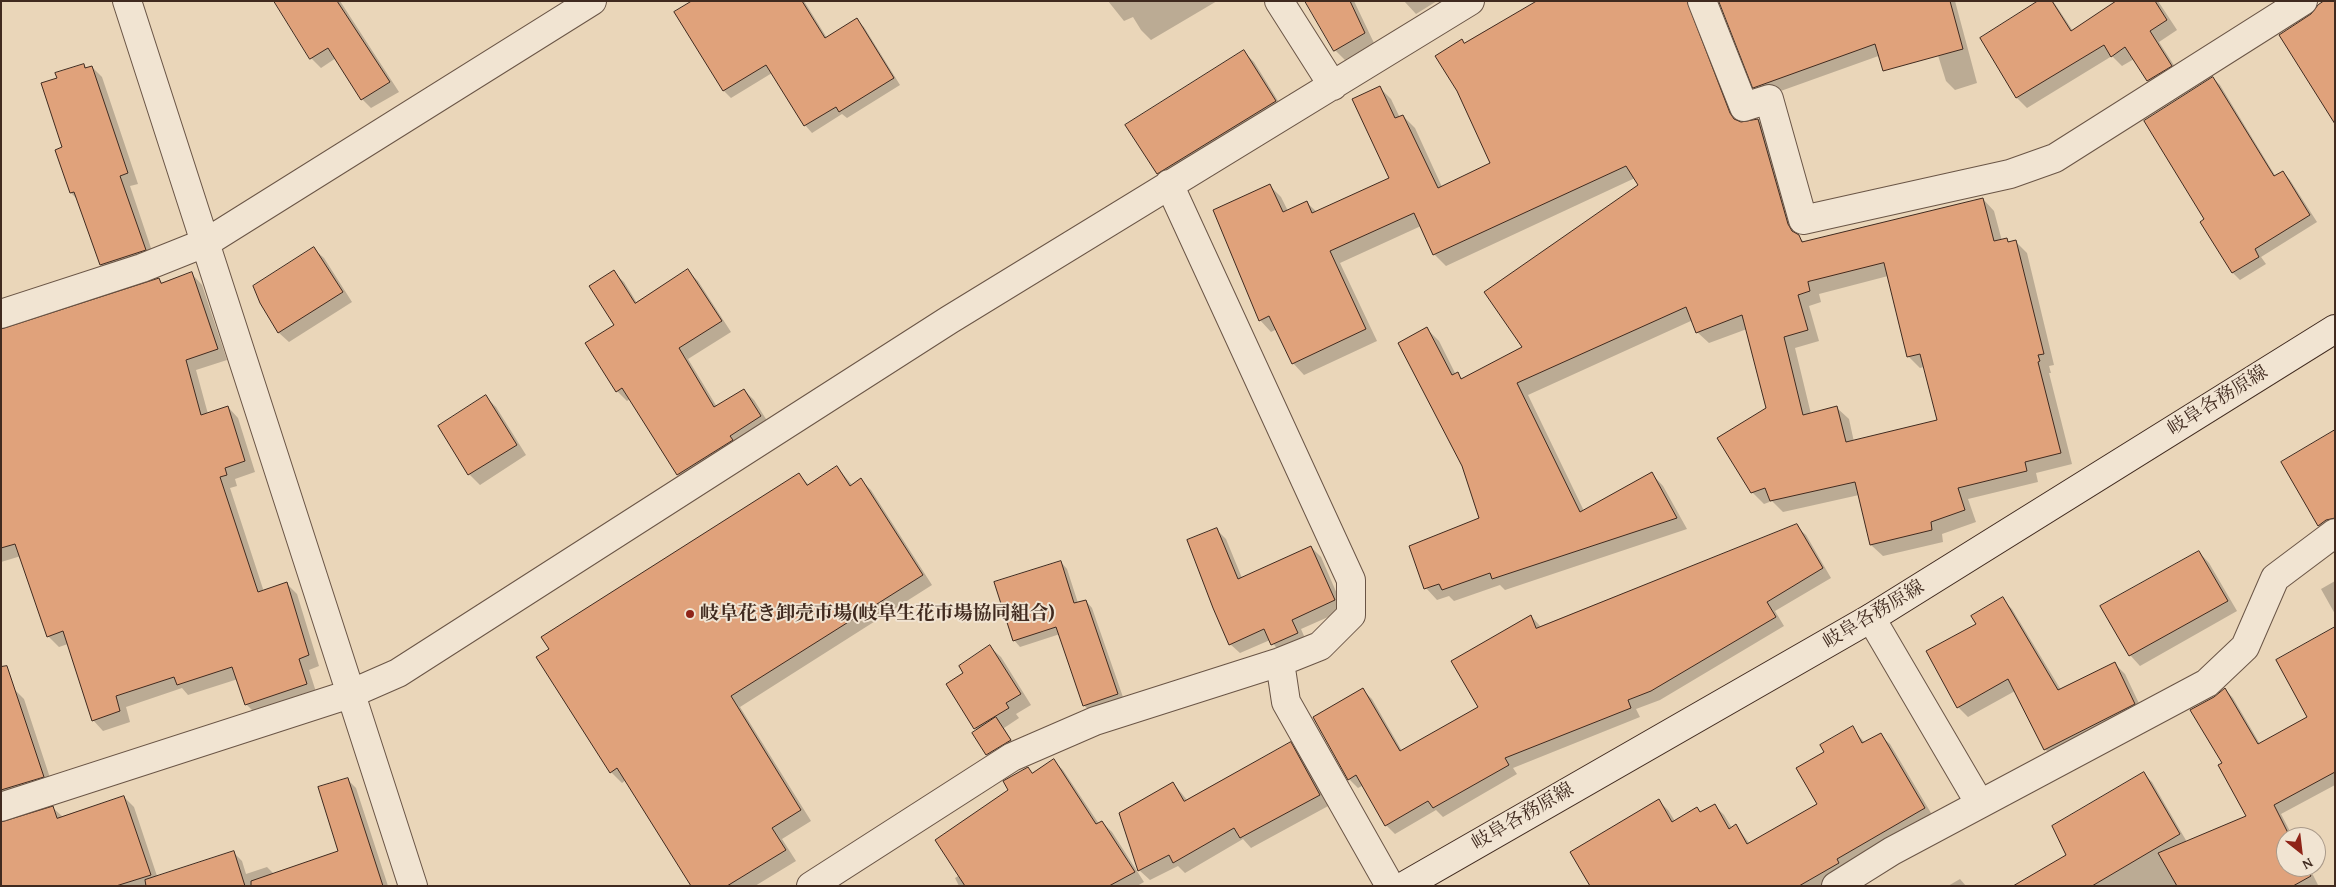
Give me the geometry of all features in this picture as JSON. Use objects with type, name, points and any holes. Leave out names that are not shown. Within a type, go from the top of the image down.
[{"type":"street","points":[[127,1],[207,242],[350,694],[413,886]]},
{"type":"street","points":[[1,314],[142,268],[207,242],[592,1]]},
{"type":"street","points":[[1279,1],[1333,86]]},
{"type":"street","points":[[1,807],[350,694],[398,673],[949,320],[1470,1]]},
{"type":"street","points":[[1702,1],[1744,107],[1769,99],[1803,220],[2010,174],[2055,158],[2303,1]]},
{"type":"street","points":[[811,886],[1012,757],[1095,721],[1280,662],[1320,646],[1351,615],[1351,580],[1170,184]]},
{"type":"street","name":"岐阜各務原線","points":[[1404,886],[1871,618],[2335,328]]},
{"type":"street","points":[[1836,886],[1892,851],[2207,683],[2245,646],[2275,578],[2335,533]]},
{"type":"street","points":[[1871,618],[1980,804]]},
{"type":"street","points":[[1280,662],[1286,702],[1390,886]]},
{"type":"building","points":[[274,1],[337,1],[390,82],[361,100],[328,48],[310,59]]},
{"type":"building","points":[[692,1],[802,1],[825,38],[857,18],[894,78],[839,112],[836,107],[804,126],[766,65],[723,91],[674,12]]},
{"type":"building","points":[[1305,1],[1350,1],[1365,33],[1334,51]]},
{"type":"building","points":[[1537,1],[1687,1],[1730,113],[1734,119],[1741,122],[1758,119],[1788,224],[1792,231],[1799,235],[1802,242],[1983,198],[1994,241],[2007,238],[2008,242],[2016,240],[2044,354],[2038,355],[2040,361],[2038,362],[2061,453],[2025,462],[2027,471],[1958,488],[1965,510],[1931,522],[1932,530],[1870,545],[1855,482],[1770,501],[1765,488],[1751,493],[1717,438],[1766,408],[1742,315],[1696,333],[1686,307],[1517,383],[1580,512],[1652,472],[1677,518],[1492,579],[1490,573],[1442,590],[1439,584],[1424,589],[1409,546],[1479,518],[1462,466],[1398,343],[1427,327],[1452,375],[1458,372],[1461,379],[1522,347],[1484,292],[1638,185],[1626,166],[1433,255],[1414,213],[1330,251],[1366,329],[1292,364],[1269,316],[1259,321],[1213,210],[1270,184],[1283,212],[1307,201],[1312,213],[1389,178],[1352,99],[1380,86],[1395,118],[1403,115],[1438,188],[1490,163],[1457,91],[1435,56],[1462,39],[1464,43]],"holes":[[[1884,263],[1907,357],[1920,354],[1937,420],[1846,442],[1837,406],[1803,415],[1784,337],[1808,330],[1798,295],[1810,291],[1808,282]]]},
{"type":"building","points":[[1719,1],[1950,1],[1963,49],[1883,71],[1875,44],[1753,88]]},
{"type":"building","points":[[2038,1],[2052,1],[2071,31],[2116,1],[2155,1],[2167,20],[2150,31],[2172,66],[2147,81],[2125,47],[2111,57],[2104,45],[2016,98],[1980,38]]},
{"type":"building","points":[[2324,1],[2335,1],[2335,124],[2279,35],[2311,14]]},
{"type":"building","points":[[1244,50],[1276,101],[1157,174],[1125,125]]},
{"type":"building","points":[[84,64],[85,68],[92,66],[128,173],[120,176],[146,250],[100,265],[74,192],[70,193],[55,150],[62,147],[41,83],[57,78],[55,73]]},
{"type":"building","points":[[2213,77],[2274,176],[2283,171],[2310,215],[2255,249],[2259,257],[2232,273],[2200,222],[2204,219],[2144,121]]},
{"type":"building","points":[[314,247],[343,292],[278,333],[260,303],[253,286]]},
{"type":"building","points":[[688,269],[722,321],[679,348],[714,407],[744,389],[761,416],[730,436],[733,440],[677,475],[622,388],[616,392],[585,343],[614,325],[589,286],[614,270],[635,303]]},
{"type":"building","points":[[192,272],[218,349],[186,360],[201,415],[228,406],[245,461],[225,468],[227,475],[220,477],[258,592],[287,582],[309,655],[299,659],[307,684],[245,705],[232,667],[177,685],[174,677],[116,696],[120,711],[92,721],[63,631],[47,637],[15,544],[1,548],[1,329],[159,278],[161,283]]},
{"type":"building","points":[[486,395],[517,445],[468,475],[438,426]]},
{"type":"building","points":[[2335,430],[2335,518],[2326,520],[2318,526],[2281,462]]},
{"type":"building","points":[[837,466],[850,486],[861,478],[923,575],[731,696],[801,810],[772,828],[786,850],[727,886],[691,886],[617,768],[610,773],[536,657],[549,649],[541,637],[799,473],[807,485]]},
{"type":"building","points":[[1797,524],[1823,568],[1767,602],[1776,617],[1651,691],[1628,700],[1631,708],[1505,758],[1509,765],[1433,808],[1428,801],[1385,826],[1356,775],[1348,780],[1313,717],[1363,688],[1400,751],[1478,707],[1451,661],[1531,615],[1536,628]]},
{"type":"building","points":[[1217,528],[1238,579],[1311,546],[1335,600],[1292,620],[1298,633],[1271,645],[1264,629],[1229,645],[1187,540]]},
{"type":"building","points":[[2199,551],[2228,601],[2129,656],[2100,606]]},
{"type":"building","points":[[1061,561],[1074,603],[1086,600],[1118,694],[1083,706],[1056,627],[1013,641],[994,582]]},
{"type":"building","points":[[2003,597],[2058,690],[2115,662],[2135,704],[2044,750],[2008,679],[1957,708],[1926,651],[1976,624],[1971,616]]},
{"type":"building","points":[[2335,627],[2335,772],[2274,805],[2285,827],[2276,827],[2276,877],[2309,877],[2293,886],[2177,886],[2158,853],[2246,816],[2218,765],[2222,763],[2190,710],[2214,697],[2225,688],[2258,744],[2307,717],[2276,660]]},
{"type":"building","points":[[990,645],[1021,694],[1006,703],[1009,708],[974,729],[946,684],[963,673],[959,666]]},
{"type":"building","points":[[7,666],[44,777],[1,790],[1,667]]},
{"type":"building","points":[[996,717],[1011,740],[986,755],[972,733]]},
{"type":"building","points":[[1853,726],[1862,743],[1881,733],[1925,808],[1837,859],[1839,863],[1799,886],[1590,886],[1570,852],[1659,799],[1672,822],[1697,807],[1700,812],[1715,804],[1729,829],[1736,824],[1747,844],[1817,804],[1796,768],[1824,752],[1820,745]]},
{"type":"building","points":[[1291,742],[1320,795],[1240,838],[1234,828],[1173,863],[1169,855],[1138,871],[1119,813],[1173,782],[1184,801]]},
{"type":"building","points":[[1054,759],[1096,824],[1102,821],[1135,872],[1109,886],[965,886],[935,840],[1008,790],[1003,781],[1028,767],[1032,773]]},
{"type":"building","points":[[2144,772],[2180,834],[2092,886],[2013,886],[2066,855],[2052,826]]},
{"type":"building","points":[[348,778],[383,886],[251,886],[251,881],[338,851],[318,787]]},
{"type":"building","points":[[124,796],[151,875],[116,886],[1,886],[1,822],[53,806],[57,818]]},
{"type":"building","points":[[234,851],[245,886],[146,886],[145,880]]},
{"type":"place","name":"岐阜花き卸売市場(岐阜生花市場協同組合)","points":[[690,614]]}]
